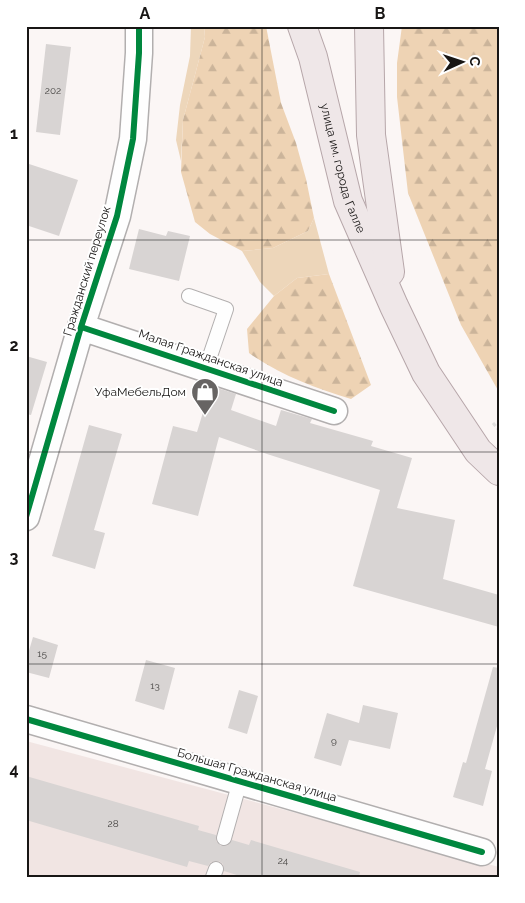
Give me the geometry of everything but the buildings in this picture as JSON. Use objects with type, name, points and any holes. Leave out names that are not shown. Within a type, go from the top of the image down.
[{"type":"main road","name":"улица им. города Галле","points":[[302,26],[313,57],[348,201],[394,306],[426,373],[478,451],[499,471]]},
{"type":"main road","name":"улица им. города Галле","points":[[369,26],[371,135],[394,306]]},
{"type":"street","name":"Гражданский переулок","points":[[26,516],[81,327],[117,216],[133,139],[139,26]]},
{"type":"street","name":"Малая Гражданская улица","points":[[81,327],[334,411]]},
{"type":"street","name":"Большая Гражданская улица","points":[[26,719],[482,852]]},
{"type":"lane","points":[[189,296],[226,309],[206,368]]},
{"type":"lane","points":[[224,838],[240,781]]},
{"type":"path","points":[[489,418],[499,430]]},
{"type":"shaded area","points":[[191,26],[204,26],[205,37],[183,120],[181,161],[176,140],[180,105],[190,56]]},
{"type":"shaded area","points":[[314,218],[329,274],[297,278],[274,296],[260,282],[242,251],[273,248],[308,231]]},
{"type":"shaded area","points":[[26,741],[499,867],[499,877],[26,877]]},
{"type":"green space","points":[[204,26],[266,26],[281,103],[296,143],[314,218],[308,231],[273,248],[242,251],[210,234],[195,222],[181,172],[183,120],[205,37]]},
{"type":"green space","points":[[402,26],[498,26],[499,392],[461,325],[408,193],[397,97],[397,63]]},
{"type":"green space","points":[[329,274],[371,385],[351,399],[298,380],[273,368],[249,353],[247,329],[274,296],[297,278]]},
{"type":"cycle path","points":[[26,517],[81,327],[117,216],[133,139],[139,26]]},
{"type":"cycle path","points":[[81,327],[334,411]]},
{"type":"cycle path","points":[[26,719],[482,852]]},
{"type":"place","name":"УфаМебельДом","points":[[205,416]]}]
